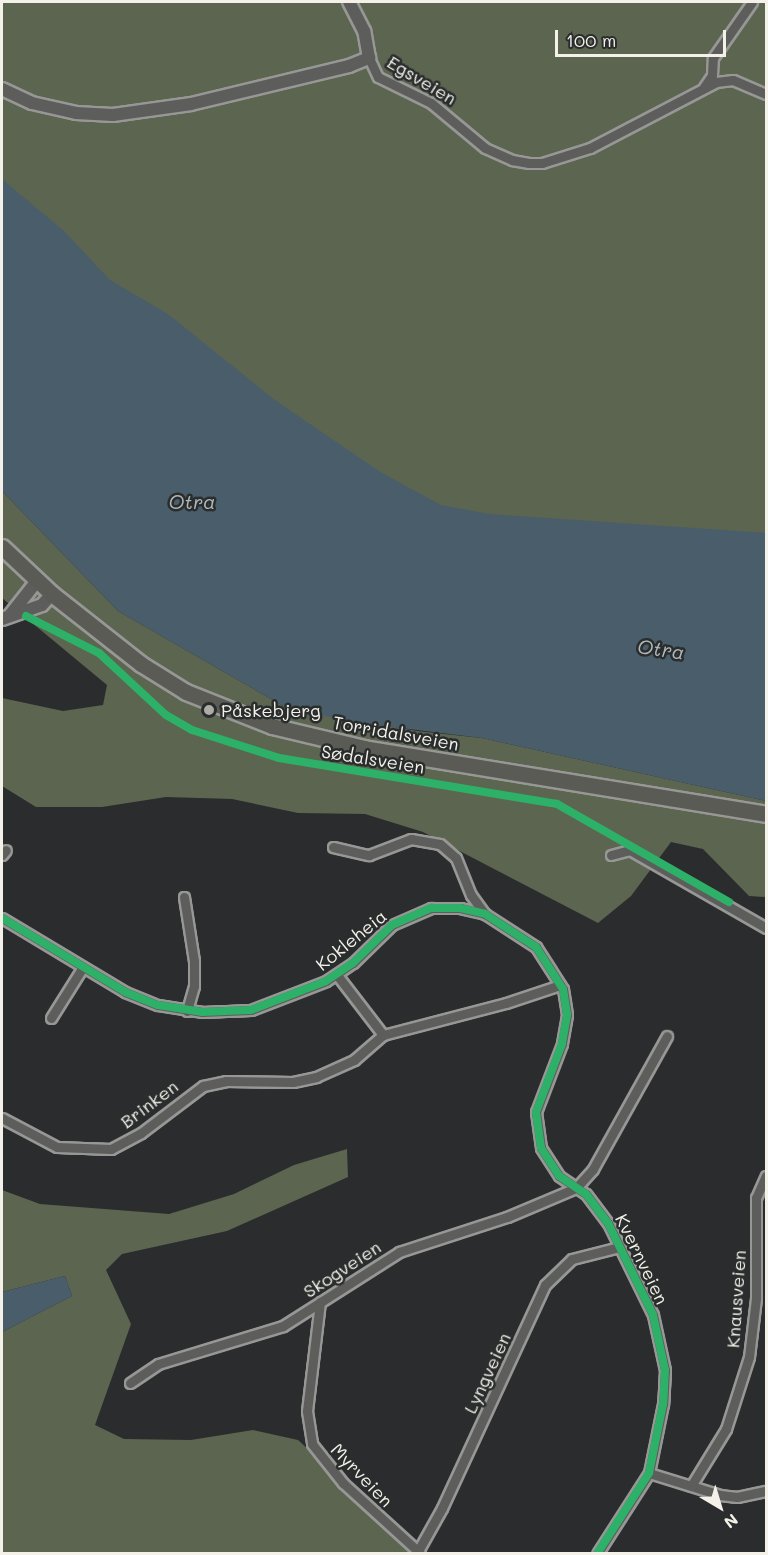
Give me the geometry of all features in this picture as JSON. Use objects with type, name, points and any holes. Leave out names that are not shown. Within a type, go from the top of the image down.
[{"type":"main road","name":"Torridalsveien","points":[[2,547],[37,581],[114,645],[177,687],[278,728],[374,750],[766,814]]},
{"type":"street","points":[[349,2],[364,31],[369,58]]},
{"type":"street","points":[[704,87],[712,75],[713,58],[752,2]]},
{"type":"street","name":"Egsveien","points":[[2,89],[32,103],[76,113],[148,113],[369,58],[378,77],[436,107],[485,148],[505,158],[529,163],[542,163],[590,148],[704,87],[733,81],[766,94]]},
{"type":"street","points":[[6,617],[37,581]]},
{"type":"street","points":[[6,617],[42,605],[52,594]]},
{"type":"street","name":"Kokleheia","points":[[333,846],[369,855],[411,839],[440,844],[456,858],[471,895],[485,914],[536,947],[560,984],[566,1031],[539,1100],[535,1126],[541,1148],[553,1168],[576,1188]]},
{"type":"street","points":[[611,855],[630,850],[766,928]]},
{"type":"street","points":[[184,897],[194,961],[194,986],[187,1011]]},
{"type":"street","name":"Kokleheia","points":[[2,918],[83,967],[146,1001],[187,1011],[251,1010],[337,975],[404,917],[445,907],[485,914]]},
{"type":"street","points":[[51,1018],[83,967]]},
{"type":"street","points":[[337,975],[383,1035]]},
{"type":"street","name":"Brinken","points":[[2,1118],[57,1147],[111,1149],[141,1133],[203,1086],[226,1081],[293,1082],[316,1077],[354,1060],[383,1035],[506,1003],[560,984]]},
{"type":"street","points":[[576,1188],[593,1170],[667,1036]]},
{"type":"street","name":"Knausveien","points":[[691,1486],[726,1429],[749,1357],[756,1298],[756,1198],[766,1176]]},
{"type":"street","name":"Kvernveien","points":[[576,1188],[602,1213],[645,1295],[662,1349],[665,1389],[649,1473],[597,1554]]},
{"type":"street","name":"Skogveien","points":[[130,1383],[158,1364],[283,1326],[399,1252],[507,1217],[576,1188]]},
{"type":"street","name":"Lyngveien","points":[[419,1552],[442,1508],[545,1285],[572,1259],[619,1247]]},
{"type":"street","name":"Myrveien","points":[[320,1302],[307,1411],[312,1444],[343,1483],[419,1552]]},
{"type":"street","points":[[649,1473],[737,1497],[766,1491]]},
{"type":"green space","points":[[2,2],[766,2],[766,606],[454,567],[2,299]]},
{"type":"green space","points":[[2,491],[118,611],[285,707],[417,731],[482,738],[766,801],[766,897],[749,896],[703,849],[671,842],[631,896],[598,923],[423,832],[365,814],[298,813],[232,799],[166,797],[102,807],[36,807],[2,786],[2,698],[63,711],[103,705],[107,685],[2,598]]},
{"type":"green space","points":[[347,1149],[348,1177],[227,1231],[122,1254],[106,1270],[131,1324],[95,1425],[124,1439],[191,1440],[253,1430],[298,1440],[422,1553],[2,1553],[2,1332],[72,1296],[65,1276],[2,1292],[2,1190],[40,1204],[169,1214],[234,1194],[294,1165]]},
{"type":"water","name":"Otra","points":[[2,179],[64,231],[110,280],[168,314],[275,400],[329,437],[382,473],[441,505],[490,514],[766,533],[766,801],[482,738],[352,722],[285,707],[118,611],[2,491]]},
{"type":"water","points":[[65,1276],[72,1296],[2,1332],[2,1292]]},
{"type":"cycle path","name":"Sødalsveien","points":[[26,616],[99,653],[166,715],[192,730],[279,758],[557,804],[729,902]]},
{"type":"cycle path","points":[[2,918],[125,992],[158,1005],[202,1012],[251,1010],[326,981],[353,963],[392,925],[431,908],[460,908],[485,914],[536,947],[563,989],[567,1015],[562,1044],[536,1112],[541,1148],[559,1176],[586,1194],[608,1223],[653,1315],[665,1370],[663,1404],[649,1473],[597,1554]]},
{"type":"place","name":"Påskebjerg","points":[[209,710]]}]
